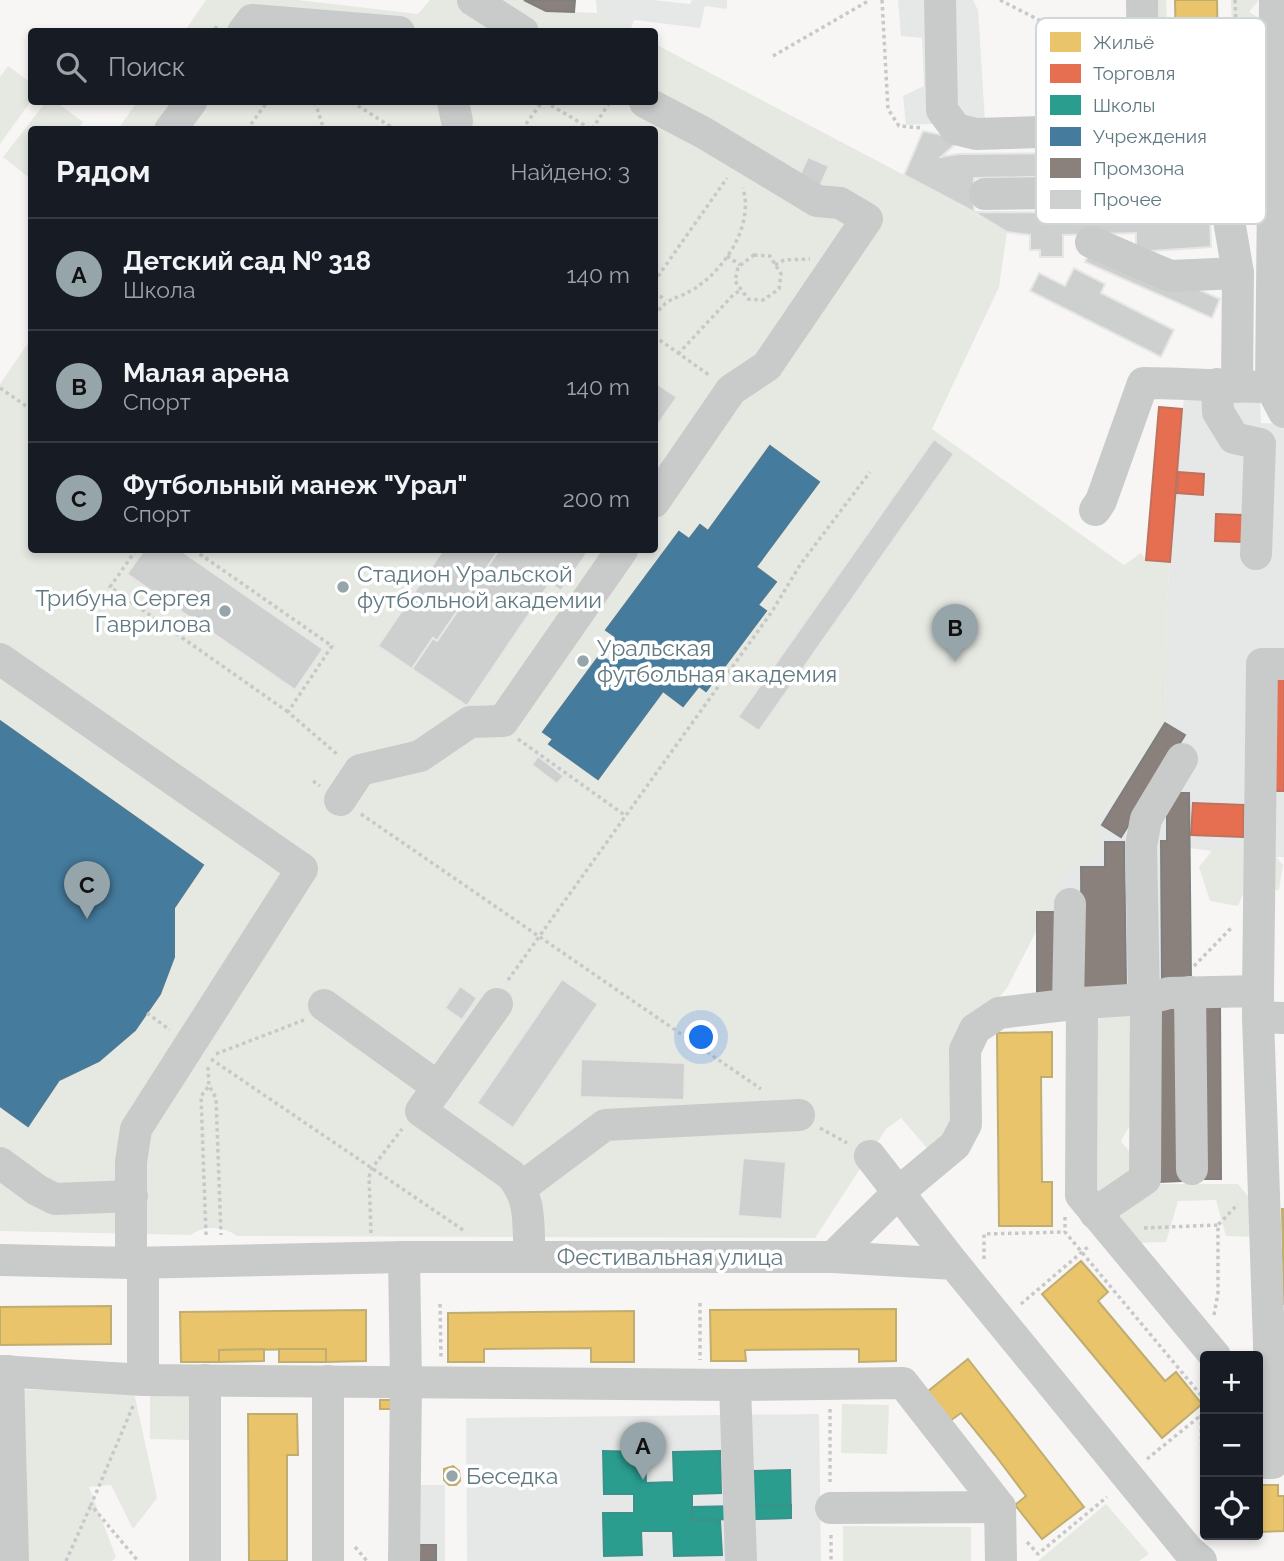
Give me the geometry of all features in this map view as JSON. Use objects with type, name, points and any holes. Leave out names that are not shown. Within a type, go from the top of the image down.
[{"type":"street","points":[[473,0],[517,28]]},
{"type":"street","points":[[940,0],[942,110],[956,129],[976,134],[1036,132]]},
{"type":"street","points":[[1142,0],[1142,18]]},
{"type":"street","points":[[1095,510],[1101,501],[1143,383],[1227,386],[1278,400],[1275,0]]},
{"type":"street","points":[[246,28],[252,20],[350,28]]},
{"type":"street","points":[[173,126],[189,105]]},
{"type":"street","points":[[651,105],[704,133],[817,201],[839,203],[867,219],[766,366],[731,390],[658,496]]},
{"type":"street","points":[[1266,130],[1274,130]]},
{"type":"street","points":[[985,194],[1036,193]]},
{"type":"street","points":[[1230,224],[1238,274],[1227,386],[1217,412],[1234,438],[1260,444],[1255,554]]},
{"type":"street","points":[[1091,242],[1170,276],[1238,274]]},
{"type":"street","points":[[340,800],[349,763],[420,756],[470,722],[503,721],[620,553]]},
{"type":"street","points":[[0,659],[302,869],[136,1129],[131,1162],[131,1196],[144,1380]]},
{"type":"street","points":[[1263,1463],[1273,1463],[1264,1177],[1267,1009],[1262,664],[1284,664]]},
{"type":"street","points":[[1101,1221],[1145,1179],[1145,999],[1141,846],[1146,819],[1182,760]]},
{"type":"street","points":[[1070,904],[1082,1195],[1210,1351]]},
{"type":"street","points":[[833,1257],[900,1191],[955,1145],[967,1124],[965,1050],[975,1029],[999,1013],[1145,999],[1169,993],[1189,992],[1267,1009]]},
{"type":"street","points":[[1189,992],[1192,1169]]},
{"type":"street","points":[[502,993],[421,1111],[511,1175],[522,1188],[528,1206],[530,1257]]},
{"type":"street","points":[[319,1011],[438,1087]]},
{"type":"street","points":[[522,1188],[605,1125],[799,1115]]},
{"type":"street","points":[[870,1156],[900,1191],[954,1264],[1188,1550],[1202,1550]]},
{"type":"street","points":[[0,1163],[55,1199],[131,1196]]},
{"type":"street","points":[[404,1257],[404,1561]]},
{"type":"street","name":"Фестивальная улица","points":[[0,1260],[137,1263],[404,1257],[833,1257],[954,1264]]},
{"type":"street","points":[[13,1561],[4,1371],[144,1380],[736,1385],[903,1383],[1000,1507],[1001,1561]]},
{"type":"street","points":[[205,1380],[205,1561]]},
{"type":"street","points":[[328,1381],[328,1561]]},
{"type":"street","points":[[736,1385],[741,1560]]},
{"type":"street","points":[[831,1508],[1000,1507]]},
{"type":"path","points":[[773,56],[870,0]]},
{"type":"path","points":[[882,0],[888,109],[899,126],[956,129]]},
{"type":"path","points":[[1000,0],[1036,18]]},
{"type":"path","points":[[1235,0],[1235,18]]},
{"type":"path","points":[[251,126],[265,105]]},
{"type":"path","points":[[316,105],[323,126]]},
{"type":"path","points":[[357,105],[390,126]]},
{"type":"path","points":[[526,124],[541,105]]},
{"type":"path","points":[[548,105],[587,126]]},
{"type":"path","points":[[594,126],[608,105]]},
{"type":"path","points":[[658,276],[729,174],[736,178]]},
{"type":"path","points":[[658,311],[666,300],[680,296],[710,277],[727,256],[742,227],[746,197],[742,182]]},
{"type":"path","points":[[754,255],[770,256],[781,274],[779,289],[762,300],[748,299],[741,289],[735,281],[740,265],[754,255]]},
{"type":"path","points":[[727,256],[740,265]]},
{"type":"path","points":[[678,354],[741,289]]},
{"type":"path","points":[[658,295],[666,300]]},
{"type":"path","points":[[658,339],[731,390]]},
{"type":"path","points":[[0,388],[28,407]]},
{"type":"path","points":[[502,993],[539,937],[771,613],[800,565],[870,472]]},
{"type":"path","points":[[134,553],[110,587],[288,712],[349,763]]},
{"type":"path","points":[[198,553],[332,646],[288,712]]},
{"type":"path","points":[[736,650],[742,654]]},
{"type":"path","points":[[503,721],[519,740],[626,816]]},
{"type":"path","points":[[380,827],[764,1091]]},
{"type":"path","points":[[221,1241],[216,1098],[209,1086],[208,1057],[319,1011]]},
{"type":"path","points":[[230,1072],[461,1227],[470,1237]]},
{"type":"path","points":[[207,1241],[201,1096],[209,1086]]},
{"type":"path","points":[[799,1115],[870,1156]]},
{"type":"path","points":[[371,1242],[369,1177],[372,1168],[404,1126]]},
{"type":"path","points":[[1211,1351],[1218,1293],[1218,1225],[1264,1177]]},
{"type":"path","points":[[1014,1310],[1101,1221],[1218,1225]]},
{"type":"path","points":[[984,1234],[1065,1232]]},
{"type":"path","points":[[700,1303],[701,1384]]},
{"type":"path","points":[[440,1304],[441,1382]]},
{"type":"path","points":[[66,1561],[144,1380]]},
{"type":"path","points":[[829,1384],[831,1561]]},
{"type":"path","points":[[1142,1464],[1202,1414]]},
{"type":"path","points":[[1202,1550],[1204,1477]]},
{"type":"path","points":[[1000,1507],[1038,1555],[1107,1497]]},
{"type":"path","points":[[91,1505],[138,1561]]},
{"type":"shaded area","points":[[206,0],[298,0],[418,14],[430,0],[524,0],[546,11],[597,13],[625,28],[187,28]]},
{"type":"shaded area","points":[[596,0],[653,0],[690,4],[692,0],[727,0],[727,9],[705,6],[700,28],[634,20],[631,28],[624,28],[597,13]]},
{"type":"shaded area","points":[[898,0],[973,0],[978,10],[985,122],[906,125],[903,96],[924,86],[922,38],[901,36]]},
{"type":"shaded area","points":[[1150,0],[1166,0],[1167,18],[1151,17]]},
{"type":"shaded area","points":[[1231,0],[1259,0],[1249,12],[1259,18],[1232,18]]},
{"type":"shaded area","points":[[1266,22],[1279,30],[1281,113],[1266,115]]},
{"type":"shaded area","name":"Уральская футбольная академия","points":[[658,46],[1007,232],[999,287],[932,429],[1124,565],[1141,553],[1146,560],[1170,562],[1165,723],[1103,814],[1096,852],[1065,875],[1007,988],[967,1034],[972,1103],[934,1156],[901,1118],[886,1129],[815,1238],[237,1236],[214,1228],[191,1235],[0,1231],[0,384],[28,343],[28,553],[658,553],[658,126],[120,126],[135,105],[658,105]]},
{"type":"shaded area","points":[[8,66],[28,81],[28,105],[0,144],[0,77]]},
{"type":"shaded area","points":[[44,105],[60,105],[83,122],[80,126],[28,126],[28,177],[3,157]]},
{"type":"shaded area","points":[[1184,396],[1260,398],[1261,423],[1284,424],[1284,857],[1258,857],[1189,848],[1191,982],[1037,993],[1037,912],[1165,723],[1167,600]]},
{"type":"shaded area","points":[[1215,847],[1271,851],[1283,865],[1279,890],[1246,887],[1238,906],[1210,901],[1199,867]]},
{"type":"shaded area","points":[[1137,1008],[1140,1107],[1121,1141],[1155,1184],[1238,1184],[1256,1206],[1252,1237],[1226,1236],[1216,1200],[1178,1201],[1166,1242],[1132,1243],[1089,1180],[1091,1009]]},
{"type":"shaded area","points":[[0,1389],[134,1392],[157,1498],[133,1529],[111,1485],[89,1487],[116,1557],[112,1561],[0,1561]]},
{"type":"shaded area","points":[[150,1394],[191,1394],[190,1440],[150,1439]]},
{"type":"shaded area","points":[[842,1404],[889,1405],[887,1454],[841,1453]]},
{"type":"shaded area","points":[[819,1414],[821,1561],[467,1561],[466,1418]]},
{"type":"shaded area","points":[[406,1485],[445,1485],[445,1561],[404,1561]]},
{"type":"shaded area","points":[[1106,1504],[1149,1554],[1139,1561],[1038,1561]]},
{"type":"shaded area","points":[[843,1526],[971,1527],[971,1561],[843,1561]]},
{"type":"building: Жильё","points":[[1175,0],[1217,0],[1217,18],[1175,18]]},
{"type":"building: Жильё","points":[[1052,1032],[1052,1077],[1041,1077],[1042,1182],[1052,1182],[1052,1226],[999,1226],[997,1033]]},
{"type":"building: Жильё","points":[[1282,1209],[1284,1209],[1284,1305]]},
{"type":"building: Жильё","points":[[1081,1261],[1108,1292],[1098,1301],[1165,1381],[1176,1372],[1200,1402],[1200,1406],[1162,1438],[1042,1294]]},
{"type":"building: Жильё","points":[[111,1306],[111,1344],[0,1345],[0,1307]]},
{"type":"building: Жильё","points":[[896,1309],[896,1361],[859,1362],[859,1349],[745,1350],[746,1361],[711,1361],[710,1310]]},
{"type":"building: Жильё","points":[[366,1310],[366,1361],[326,1362],[326,1349],[219,1350],[219,1362],[181,1362],[180,1312]]},
{"type":"building: Жильё","points":[[634,1311],[634,1362],[591,1362],[591,1348],[484,1349],[484,1362],[448,1362],[448,1313]]},
{"type":"building: Жильё","points":[[264,1349],[264,1361],[219,1362],[219,1350]]},
{"type":"building: Жильё","points":[[279,1349],[326,1349],[326,1362],[279,1362]]},
{"type":"building: Жильё","points":[[968,1359],[1084,1507],[1042,1539],[1015,1505],[1026,1496],[995,1455],[961,1413],[950,1421],[927,1392]]},
{"type":"building: Жильё","points":[[380,1400],[393,1400],[393,1409],[380,1409]]},
{"type":"building: Жильё","points":[[248,1414],[297,1414],[298,1455],[287,1455],[287,1561],[249,1561]]},
{"type":"building: Жильё","name":"Беседка","points":[[453,1466],[459,1471],[460,1481],[456,1485],[449,1485],[444,1480],[444,1469]]},
{"type":"building: Жильё","points":[[1263,1485],[1278,1485],[1278,1496],[1284,1496],[1284,1531],[1263,1532]]},
{"type":"building: Торговля","points":[[1159,407],[1182,409],[1170,562],[1146,560]]},
{"type":"building: Торговля","points":[[1178,472],[1204,474],[1203,495],[1177,493]]},
{"type":"building: Торговля","points":[[1216,514],[1243,515],[1243,542],[1215,541]]},
{"type":"building: Торговля","points":[[1274,675],[1284,675],[1284,791],[1272,791]]},
{"type":"building: Торговля","points":[[1193,803],[1244,805],[1243,837],[1191,835]]},
{"type":"building: Школы","points":[[603,1451],[645,1452],[646,1483],[674,1482],[673,1452],[720,1451],[721,1493],[692,1494],[692,1520],[720,1520],[722,1555],[674,1556],[673,1531],[641,1531],[642,1555],[604,1556],[603,1513],[634,1513],[634,1494],[604,1494]]},
{"type":"building: Школы","points":[[790,1470],[791,1518],[755,1519],[754,1471]]},
{"type":"building: Школы","points":[[791,1505],[791,1518],[692,1520],[692,1507]]},
{"type":"building: Учреждения","points":[[770,446],[819,482],[756,567],[776,582],[758,605],[766,611],[706,691],[699,686],[683,706],[663,691],[598,779],[549,744],[553,739],[543,732],[600,655],[610,662],[615,655],[607,650],[616,637],[606,630],[679,532],[689,539],[700,525],[708,531]]},
{"type":"building: Учреждения","points":[[0,721],[203,865],[174,908],[174,957],[160,994],[135,1030],[99,1061],[59,1080],[28,1126],[0,1106]]},
{"type":"building: Промзона","points":[[524,0],[575,0],[574,12],[546,11]]},
{"type":"building: Промзона","points":[[1165,723],[1185,735],[1121,837],[1102,825]]},
{"type":"building: Промзона","points":[[1167,793],[1189,793],[1191,982],[1162,983],[1161,841],[1167,841]]},
{"type":"building: Промзона","points":[[1105,842],[1124,842],[1126,987],[1082,993],[1081,867],[1105,867]]},
{"type":"building: Промзона","points":[[1037,912],[1057,912],[1058,993],[1037,993]]},
{"type":"building: Промзона","points":[[1199,1000],[1220,1000],[1221,1179],[1201,1179]]},
{"type":"building: Промзона","points":[[1158,1001],[1179,1001],[1181,1181],[1160,1182]]},
{"type":"building: Промзона","points":[[414,1545],[436,1545],[436,1561],[415,1561]]},
{"type":"building: Прочее","points":[[923,131],[961,139],[941,157],[958,154],[1036,153],[1036,177],[974,178],[974,212],[904,175]]},
{"type":"building: Прочее","points":[[808,157],[829,166],[818,191],[797,181]]},
{"type":"building: Прочее","points":[[974,212],[1036,212],[1036,224],[1210,224],[1211,247],[1136,252],[1136,233],[1063,235],[1063,257],[1040,257],[1040,250],[1030,250],[1030,235],[1007,232]]},
{"type":"building: Прочее","points":[[1094,243],[1220,299],[1212,318],[1085,262]]},
{"type":"building: Прочее","points":[[1074,268],[1105,284],[1101,293],[1174,330],[1161,357],[1030,291],[1039,273],[1065,286]]},
{"type":"building: Прочее","points":[[658,385],[677,397],[658,424]]},
{"type":"building: Прочее","points":[[934,439],[954,454],[759,731],[738,717]]},
{"type":"building: Прочее","name":"Трибуна Сергея Гаврилова","points":[[142,553],[184,553],[323,649],[295,690],[127,574]]},
{"type":"building: Прочее","points":[[441,553],[497,553],[437,641],[433,638],[412,669],[378,646]]},
{"type":"building: Прочее","points":[[497,553],[587,553],[561,591],[550,583],[467,706],[412,669],[433,638],[437,641]]},
{"type":"building: Прочее","points":[[538,756],[564,776],[557,784],[532,765]]},
{"type":"building: Прочее","points":[[562,979],[598,1004],[513,1128],[477,1103]]},
{"type":"building: Прочее","points":[[460,986],[477,998],[462,1020],[445,1008]]},
{"type":"building: Прочее","points":[[581,1059],[685,1063],[684,1100],[580,1097]]},
{"type":"building: Прочее","points":[[743,1158],[786,1162],[782,1219],[738,1216]]},
{"type":"place","name":"Стадион Уральской футбольной академии","points":[[343,587]]},
{"type":"place","name":"Трибуна Сергея Гаврилова","points":[[225,611]]},
{"type":"place","name":"Уральская футбольная академия","points":[[583,661]]},
{"type":"place","name":"Малая арена","points":[[955,662]]},
{"type":"place","name":"Футбольный манеж \"Урал\"","points":[[87,919]]},
{"type":"place","name":"Беседка","points":[[452,1476]]},
{"type":"place","name":"Детский сад № 318","points":[[643,1480]]}]
